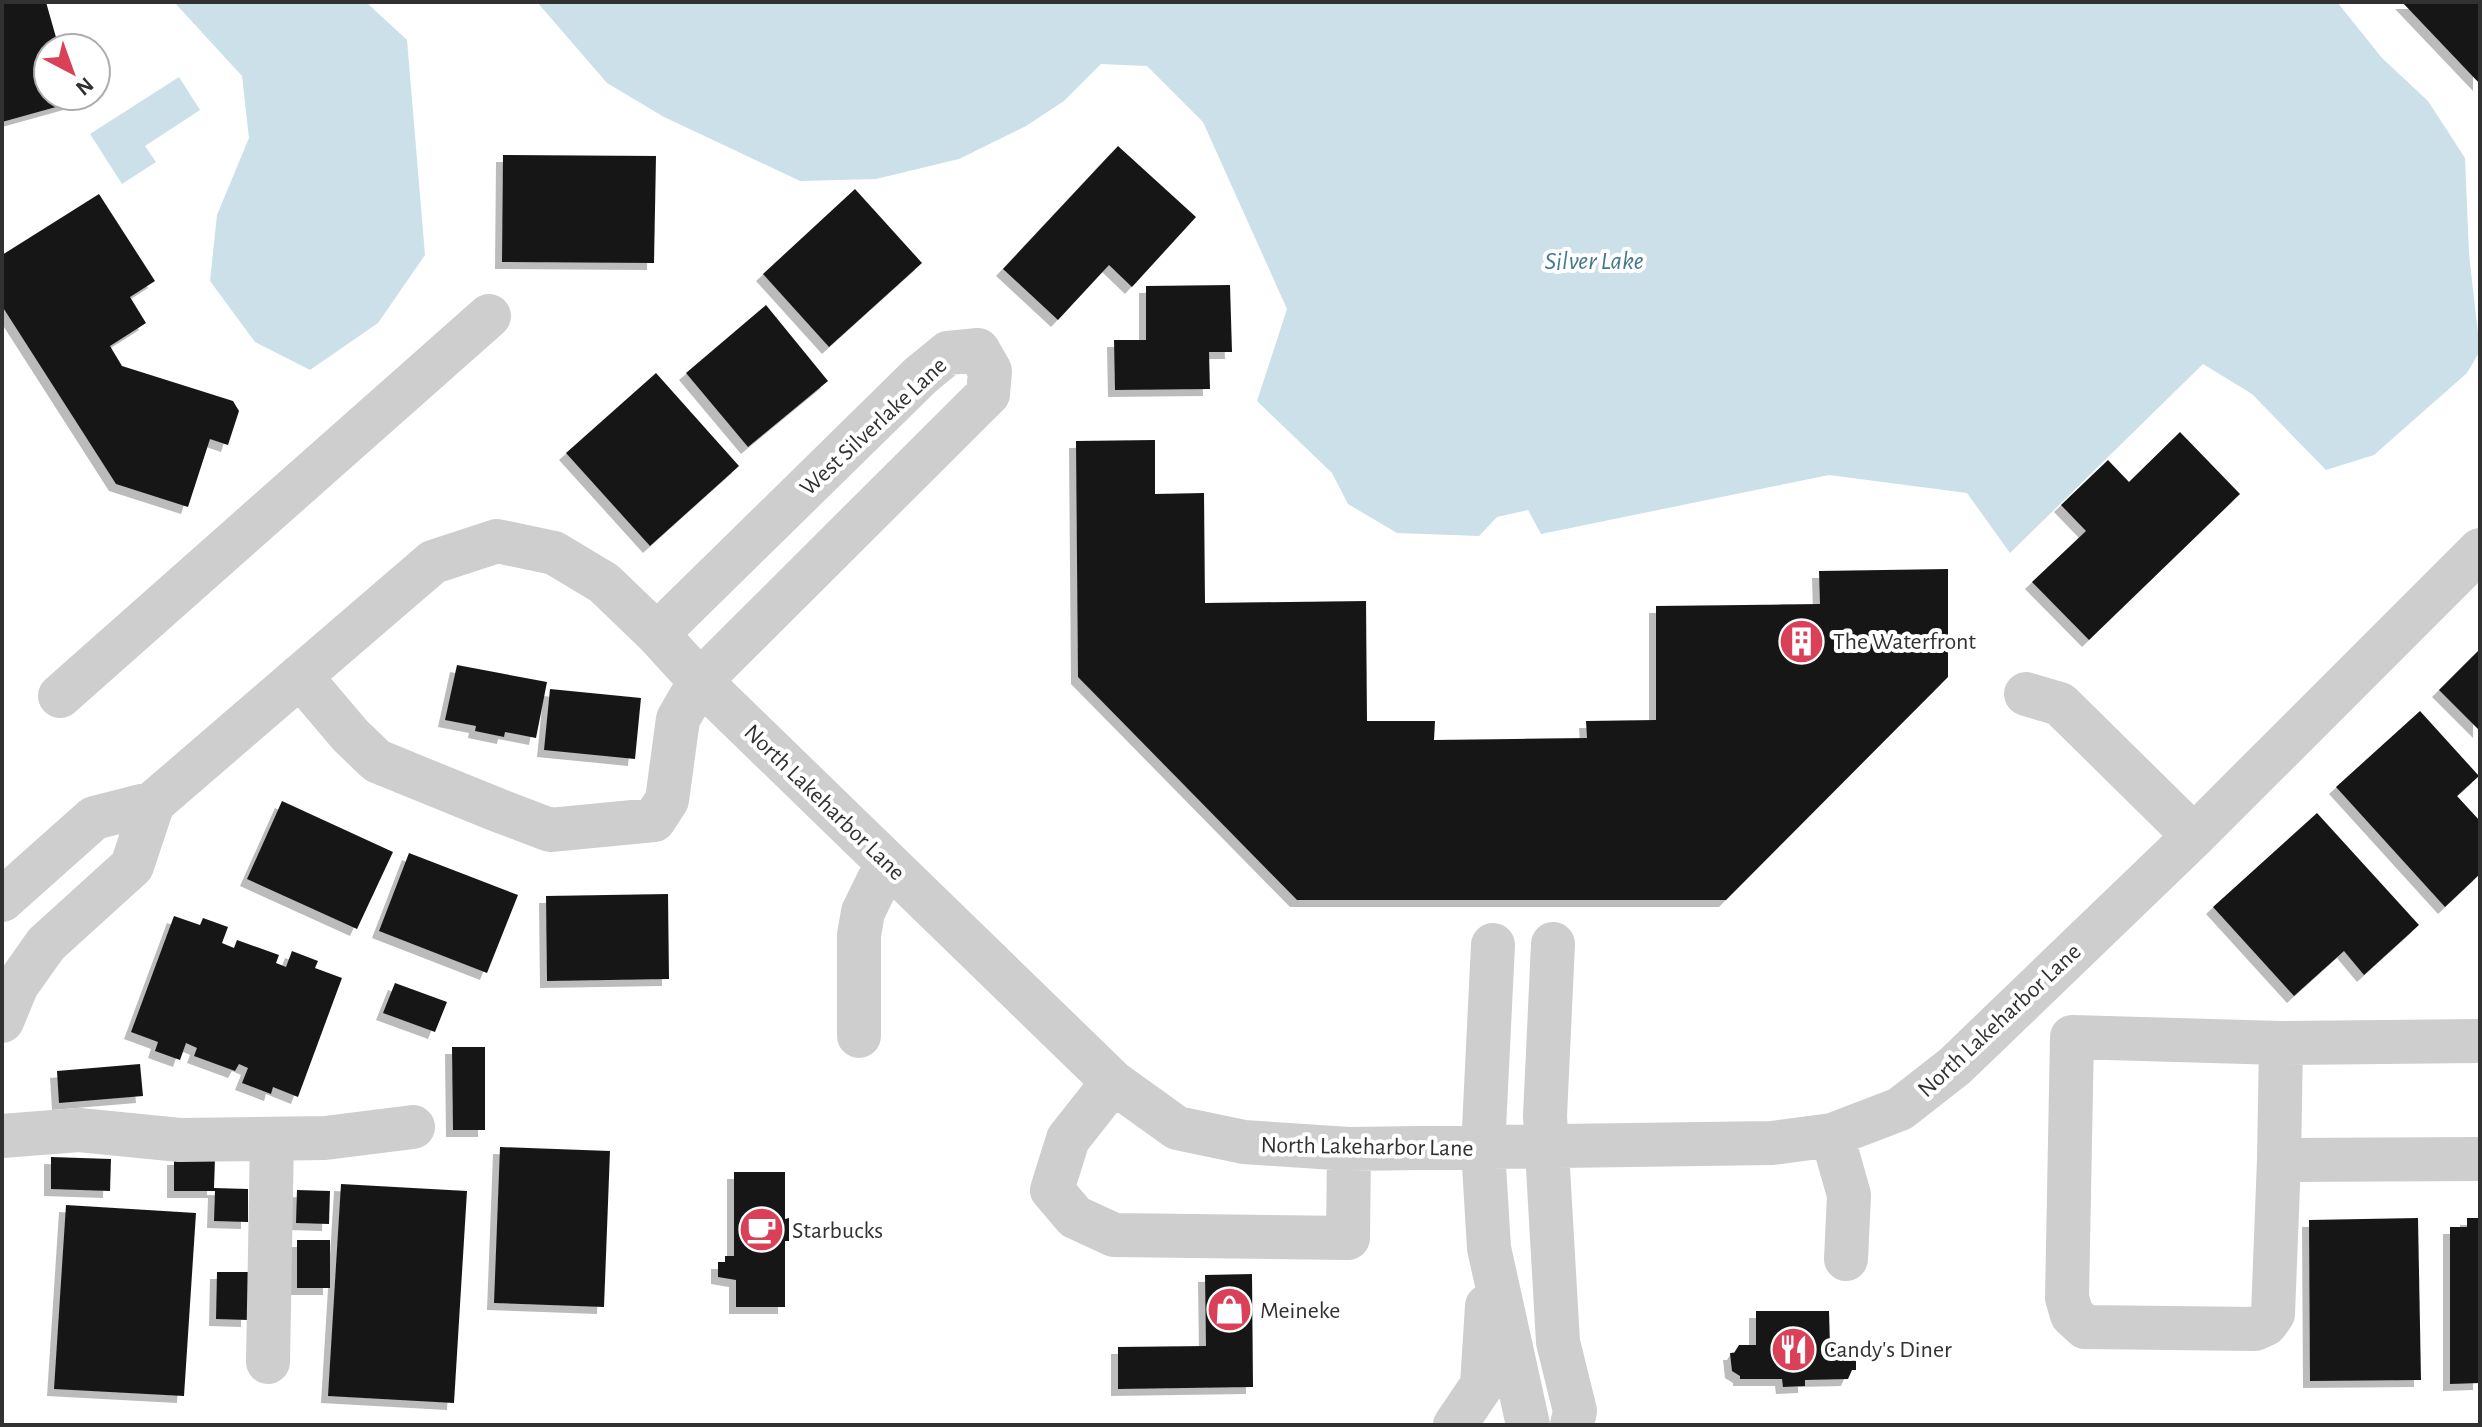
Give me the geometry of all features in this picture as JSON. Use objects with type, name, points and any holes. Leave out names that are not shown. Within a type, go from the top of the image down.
[{"type":"street","points":[[60,696],[489,316]]},
{"type":"street","name":"West Silverlake Lane","points":[[657,634],[921,375],[948,353],[978,350],[990,371],[988,394],[700,681]]},
{"type":"street","name":"North Lakeharbor Lane","points":[[2,900],[94,818],[153,803],[433,562],[497,541],[554,553],[604,583],[700,681],[1113,1082],[1177,1128],[1244,1142],[1349,1149],[1772,1143],[1832,1135],[1900,1109],[1955,1066],[2194,836],[2480,550]]},
{"type":"street","points":[[300,676],[350,735],[377,761],[550,830],[654,820],[667,800],[678,719],[700,681]]},
{"type":"street","points":[[2026,694],[2060,704],[2194,836]]},
{"type":"street","points":[[2,1021],[17,985],[46,944],[132,866],[153,803]]},
{"type":"street","points":[[859,1036],[859,935],[863,912],[887,863]]},
{"type":"street","points":[[1553,944],[1546,1147],[1558,1342],[1575,1411],[1572,1425]]},
{"type":"street","points":[[1455,1425],[1482,1385],[1489,1248],[1483,1149],[1493,945]]},
{"type":"street","points":[[2028,996],[2072,1037],[2281,1043],[2480,1041]]},
{"type":"street","points":[[2072,1037],[2067,1298],[2072,1315],[2085,1327],[2255,1329],[2266,1324],[2273,1314],[2281,1043]]},
{"type":"street","points":[[1113,1082],[1068,1139],[1052,1190],[1075,1217],[1114,1235],[1348,1238],[1349,1149]]},
{"type":"street","points":[[2,1136],[79,1130],[180,1140],[325,1138],[413,1127]]},
{"type":"street","points":[[1832,1135],[1849,1195],[1846,1259]]},
{"type":"street","points":[[268,1362],[272,1139]]},
{"type":"street","points":[[2279,1160],[2480,1159]]},
{"type":"street","points":[[1489,1248],[1528,1425]]},
{"type":"water","points":[[174,2],[366,2],[407,40],[425,255],[378,323],[310,370],[255,342],[210,281],[217,215],[249,138],[242,76]]},
{"type":"water","name":"Silver Lake","points":[[537,2],[2337,2],[2382,58],[2428,101],[2465,158],[2469,254],[2480,351],[2467,373],[2374,455],[2326,470],[2252,394],[2203,364],[2010,553],[1967,493],[1829,475],[1541,534],[1528,510],[1497,517],[1479,536],[1397,533],[1348,504],[1332,473],[1257,401],[1287,309],[1203,122],[1147,66],[1101,64],[1064,101],[1026,126],[959,159],[876,179],[800,181],[664,117],[607,83]]},
{"type":"water","points":[[179,77],[200,110],[145,146],[156,162],[122,184],[90,134]]},
{"type":"building","points":[[2,2],[46,2],[54,32],[32,32],[32,112],[38,112],[2,122]]},
{"type":"building","points":[[2402,2],[2480,2],[2480,84]]},
{"type":"building","points":[[1118,146],[1196,217],[1132,287],[1109,265],[1058,320],[1003,269]]},
{"type":"building","points":[[503,155],[656,156],[654,263],[502,262]]},
{"type":"building","points":[[855,189],[922,263],[829,347],[763,274]]},
{"type":"building","points":[[99,194],[155,281],[130,297],[146,323],[110,346],[122,366],[233,401],[239,411],[228,445],[210,439],[188,507],[116,484],[2,306],[2,255]]},
{"type":"building","points":[[1230,285],[1232,352],[1209,352],[1210,389],[1115,390],[1114,340],[1146,340],[1146,286]]},
{"type":"building","points":[[766,305],[828,381],[748,447],[686,373]]},
{"type":"building","points":[[656,373],[739,466],[650,546],[566,453]]},
{"type":"building","points":[[2180,432],[2240,494],[2089,640],[2032,582],[2086,531],[2061,505],[2108,460],[2129,482]]},
{"type":"building","name":"The Waterfront","points":[[1155,440],[1155,494],[1204,493],[1205,603],[1366,601],[1367,721],[1435,721],[1434,740],[1587,738],[1586,721],[1656,720],[1656,606],[1820,604],[1819,571],[1948,569],[1948,677],[1726,900],[1297,900],[1078,677],[1076,441]]},
{"type":"building","points":[[2480,649],[2480,731],[2439,690]]},
{"type":"building","points":[[457,665],[547,682],[536,738],[505,732],[504,737],[475,731],[476,726],[445,720]]},
{"type":"building","points":[[550,689],[641,698],[635,759],[544,750]]},
{"type":"building","points":[[2420,711],[2479,776],[2457,796],[2480,821],[2480,874],[2445,907],[2336,787]]},
{"type":"building","points":[[282,801],[393,852],[357,929],[247,879]]},
{"type":"building","points":[[2317,813],[2419,925],[2364,975],[2344,951],[2294,996],[2213,907]]},
{"type":"building","points":[[409,853],[518,895],[487,973],[379,931]]},
{"type":"building","points":[[668,894],[669,979],[547,981],[546,896]]},
{"type":"building","points":[[174,916],[200,925],[203,918],[228,927],[222,943],[234,948],[237,940],[279,955],[276,963],[286,967],[292,951],[318,961],[315,968],[342,978],[298,1097],[273,1087],[271,1094],[242,1083],[248,1068],[239,1064],[235,1071],[194,1056],[197,1048],[186,1043],[180,1060],[155,1051],[158,1042],[131,1032]]},
{"type":"building","points":[[395,983],[447,1002],[435,1032],[383,1013]]},
{"type":"building","points":[[452,1047],[485,1047],[485,1130],[453,1130]]},
{"type":"building","points":[[140,1064],[143,1096],[59,1103],[57,1071]]},
{"type":"building","points":[[500,1147],[610,1151],[604,1307],[494,1303]]},
{"type":"building","points":[[51,1157],[111,1159],[110,1191],[51,1189]]},
{"type":"building","points":[[174,1158],[215,1158],[214,1188],[248,1189],[248,1222],[214,1221],[215,1191],[174,1191]]},
{"type":"building","name":"Starbucks","points":[[734,1172],[785,1172],[785,1219],[789,1218],[789,1241],[785,1241],[785,1307],[736,1307],[736,1280],[718,1277],[718,1262],[725,1262],[725,1256],[734,1256]]},
{"type":"building","points":[[341,1184],[467,1191],[454,1403],[328,1396]]},
{"type":"building","points":[[297,1190],[330,1191],[329,1224],[296,1223]]},
{"type":"building","points":[[66,1205],[196,1213],[184,1396],[54,1389]]},
{"type":"building","points":[[2418,1218],[2421,1380],[2310,1381],[2309,1220]]},
{"type":"building","points":[[2467,1218],[2480,1218],[2480,1383],[2450,1384],[2450,1227],[2467,1227]]},
{"type":"building","points":[[297,1240],[330,1240],[330,1288],[297,1288]]},
{"type":"building","points":[[217,1272],[249,1272],[248,1320],[216,1319]]},
{"type":"building","name":"Meineke","points":[[1252,1274],[1253,1387],[1118,1389],[1118,1347],[1206,1346],[1205,1275]]},
{"type":"building","name":"Candy's Diner","points":[[1756,1311],[1829,1311],[1830,1346],[1847,1346],[1856,1352],[1856,1370],[1852,1370],[1848,1379],[1805,1380],[1805,1386],[1783,1387],[1782,1379],[1740,1379],[1732,1371],[1730,1353],[1734,1353],[1739,1345],[1756,1345]]},
{"type":"place","name":"The Waterfront","points":[[1802,641]]},
{"type":"place","name":"Starbucks","points":[[761,1230]]},
{"type":"place","name":"Meineke","points":[[1229,1310]]},
{"type":"place","name":"Candy's Diner","points":[[1793,1349]]}]
